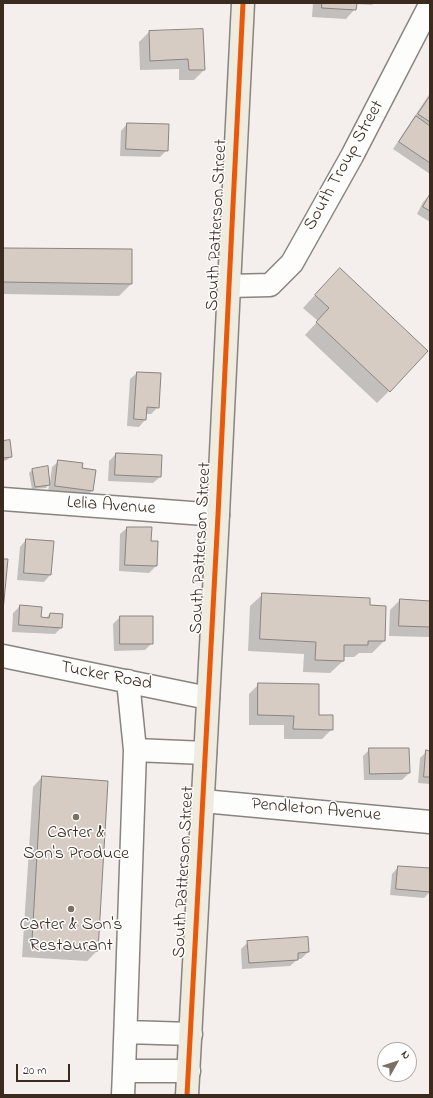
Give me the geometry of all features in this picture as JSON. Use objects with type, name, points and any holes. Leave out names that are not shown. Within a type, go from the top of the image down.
[{"type":"main road","name":"South Patterson Street","points":[[188,1095],[243,3]]},
{"type":"street","name":"South Troup Street","points":[[228,286],[270,285],[292,263],[352,156],[430,5]]},
{"type":"street","name":"Lelia Avenue","points":[[3,499],[218,515]]},
{"type":"street","name":"Tucker Road","points":[[3,656],[208,698]]},
{"type":"street","points":[[123,1095],[135,750],[128,681]]},
{"type":"street","points":[[135,750],[205,753]]},
{"type":"street","name":"Pendleton Avenue","points":[[203,801],[430,822]]},
{"type":"street","points":[[126,1032],[190,1034]]},
{"type":"street","points":[[124,1071],[189,1071]]},
{"type":"building","points":[[322,3],[357,3],[356,10],[322,8]]},
{"type":"building","points":[[203,29],[205,70],[189,70],[188,59],[150,61],[149,31]]},
{"type":"building","points":[[430,96],[430,122],[418,114]]},
{"type":"building","points":[[416,116],[430,126],[430,163],[399,142]]},
{"type":"building","points":[[127,123],[169,124],[168,151],[126,149]]},
{"type":"building","points":[[430,194],[430,211],[423,207]]},
{"type":"building","points":[[3,248],[132,249],[132,284],[3,282]]},
{"type":"building","points":[[340,268],[428,351],[390,392],[316,322],[329,308],[315,295]]},
{"type":"building","points":[[137,372],[161,373],[159,408],[147,407],[146,420],[134,419]]},
{"type":"building","points":[[10,440],[12,457],[3,458],[3,441]]},
{"type":"building","points":[[116,453],[162,455],[161,477],[115,475]]},
{"type":"building","points":[[58,460],[83,463],[82,468],[96,470],[93,491],[55,486]]},
{"type":"building","points":[[48,466],[50,485],[35,487],[32,469]]},
{"type":"building","points":[[127,527],[152,527],[151,541],[158,541],[157,566],[125,565]]},
{"type":"building","points":[[26,539],[54,541],[51,575],[24,573]]},
{"type":"building","points":[[3,559],[8,559],[3,611]]},
{"type":"building","points":[[262,593],[370,598],[370,605],[386,606],[385,641],[368,641],[368,645],[344,645],[344,661],[315,660],[316,642],[260,639]]},
{"type":"building","points":[[400,599],[430,601],[430,627],[399,626]]},
{"type":"building","points":[[20,605],[42,607],[41,617],[49,618],[50,613],[63,614],[62,628],[19,625]]},
{"type":"building","points":[[120,616],[153,616],[153,644],[120,644]]},
{"type":"building","points":[[258,683],[319,684],[319,715],[333,715],[333,730],[293,729],[294,716],[258,715]]},
{"type":"building","points":[[369,748],[409,748],[410,773],[370,774]]},
{"type":"building","points":[[426,750],[430,751],[430,777],[424,777]]},
{"type":"building","points":[[42,776],[108,781],[98,951],[32,947]]},
{"type":"building","points":[[398,866],[430,868],[430,892],[396,889]]},
{"type":"building","points":[[308,937],[309,952],[298,953],[298,960],[249,963],[247,941]]},
{"type":"cycle path","points":[[187,1095],[218,515],[243,3]]},
{"type":"place","name":"Carter & Son's Produce","points":[[76,817]]},
{"type":"place","name":"Carter & Son's Restaurant","points":[[71,909]]}]
